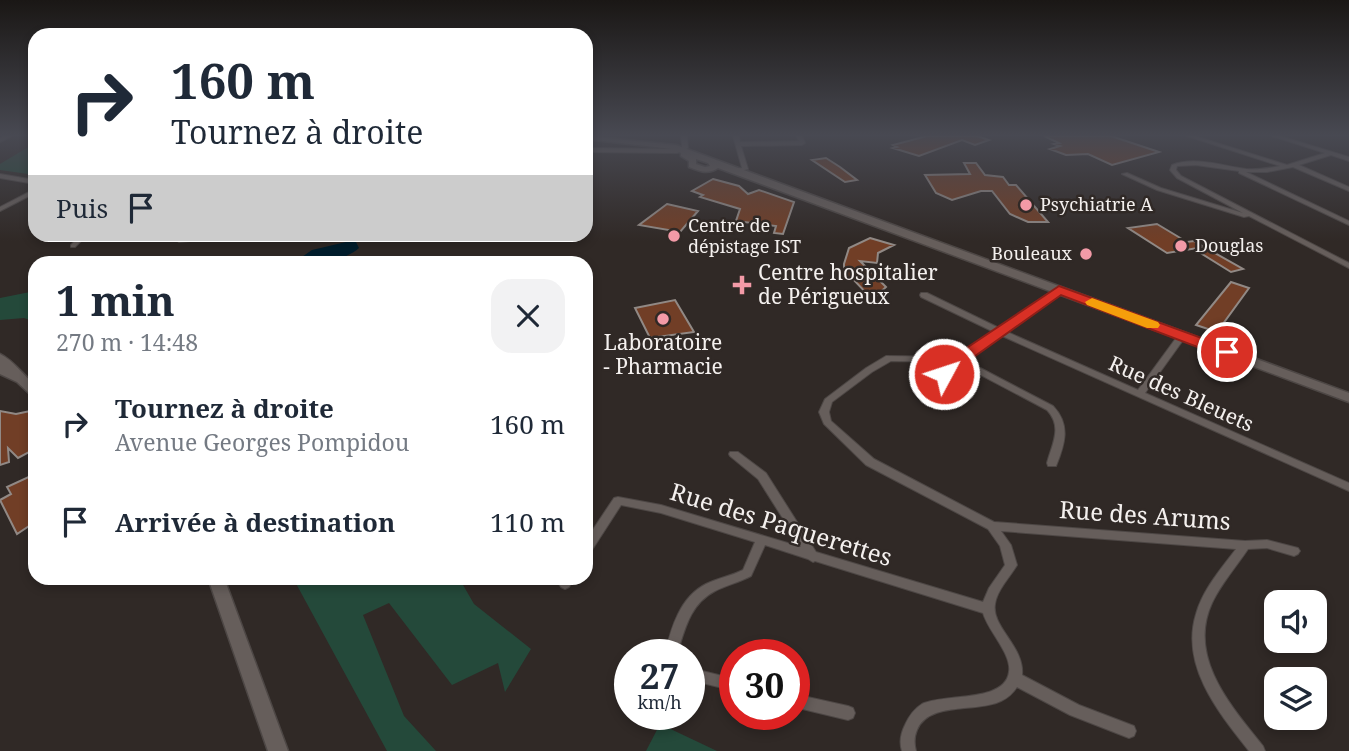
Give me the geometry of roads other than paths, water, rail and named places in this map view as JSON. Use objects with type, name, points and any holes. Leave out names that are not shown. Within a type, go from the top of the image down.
[{"type":"main road","points":[[730,171],[778,186]]},
{"type":"main road","points":[[739,171],[1349,398]]},
{"type":"main road","points":[[0,358],[28,386]]},
{"type":"main road","points":[[0,369],[20,379]]},
{"type":"main road","points":[[219,585],[278,751]]},
{"type":"street","points":[[1174,171],[1179,177],[1349,266]]},
{"type":"street","points":[[1240,171],[1349,223]]},
{"type":"street","points":[[1303,171],[1349,189]]},
{"type":"street","points":[[1125,174],[1159,189],[1259,219]]},
{"type":"street","points":[[0,176],[28,181]]},
{"type":"street","points":[[0,209],[28,195]]},
{"type":"street","points":[[73,246],[77,242]]},
{"type":"street","points":[[937,407],[933,394],[944,374],[959,360],[1059,290]]},
{"type":"street","points":[[924,295],[1000,332]]},
{"type":"street","name":"Rue des Bleuets","points":[[1000,332],[1349,487]]},
{"type":"street","points":[[1139,394],[1182,336]]},
{"type":"street","points":[[909,751],[907,746],[911,724],[921,712],[942,705],[993,698],[1008,689],[1014,678],[1012,655],[987,609],[989,599],[1011,565],[1005,545],[992,526],[870,462],[827,422],[824,412],[828,401],[889,358],[959,360],[1050,408],[1060,416],[1061,425],[1052,463]]},
{"type":"street","points":[[734,454],[762,476],[813,556]]},
{"type":"street","name":"Rue des Paquerettes","points":[[593,539],[618,501],[661,509],[987,609]]},
{"type":"street","name":"Rue des Arums","points":[[992,526],[1245,545],[1267,544],[1294,551]]},
{"type":"street","points":[[676,639],[687,607],[708,588],[747,573],[761,541]]},
{"type":"street","points":[[1245,545],[1206,603],[1197,641],[1206,675],[1235,722],[1258,751]]},
{"type":"street","points":[[1014,678],[1075,710],[1129,731]]},
{"type":"street","points":[[810,704],[848,713]]},
{"type":"water","points":[[346,242],[356,242],[359,248],[347,256],[303,256],[312,250]]},
{"type":"place","name":"Psychiatrie A","points":[[1026,205]]},
{"type":"place","name":"Centre de dépistage IST","points":[[674,236]]},
{"type":"place","name":"Douglas","points":[[1181,246]]},
{"type":"place","name":"Bouleaux","points":[[1086,254]]},
{"type":"place","name":"Centre hospitalier de Périgueux","points":[[742,285]]},
{"type":"place","name":"Laboratoire - Pharmacie","points":[[663,319]]}]
